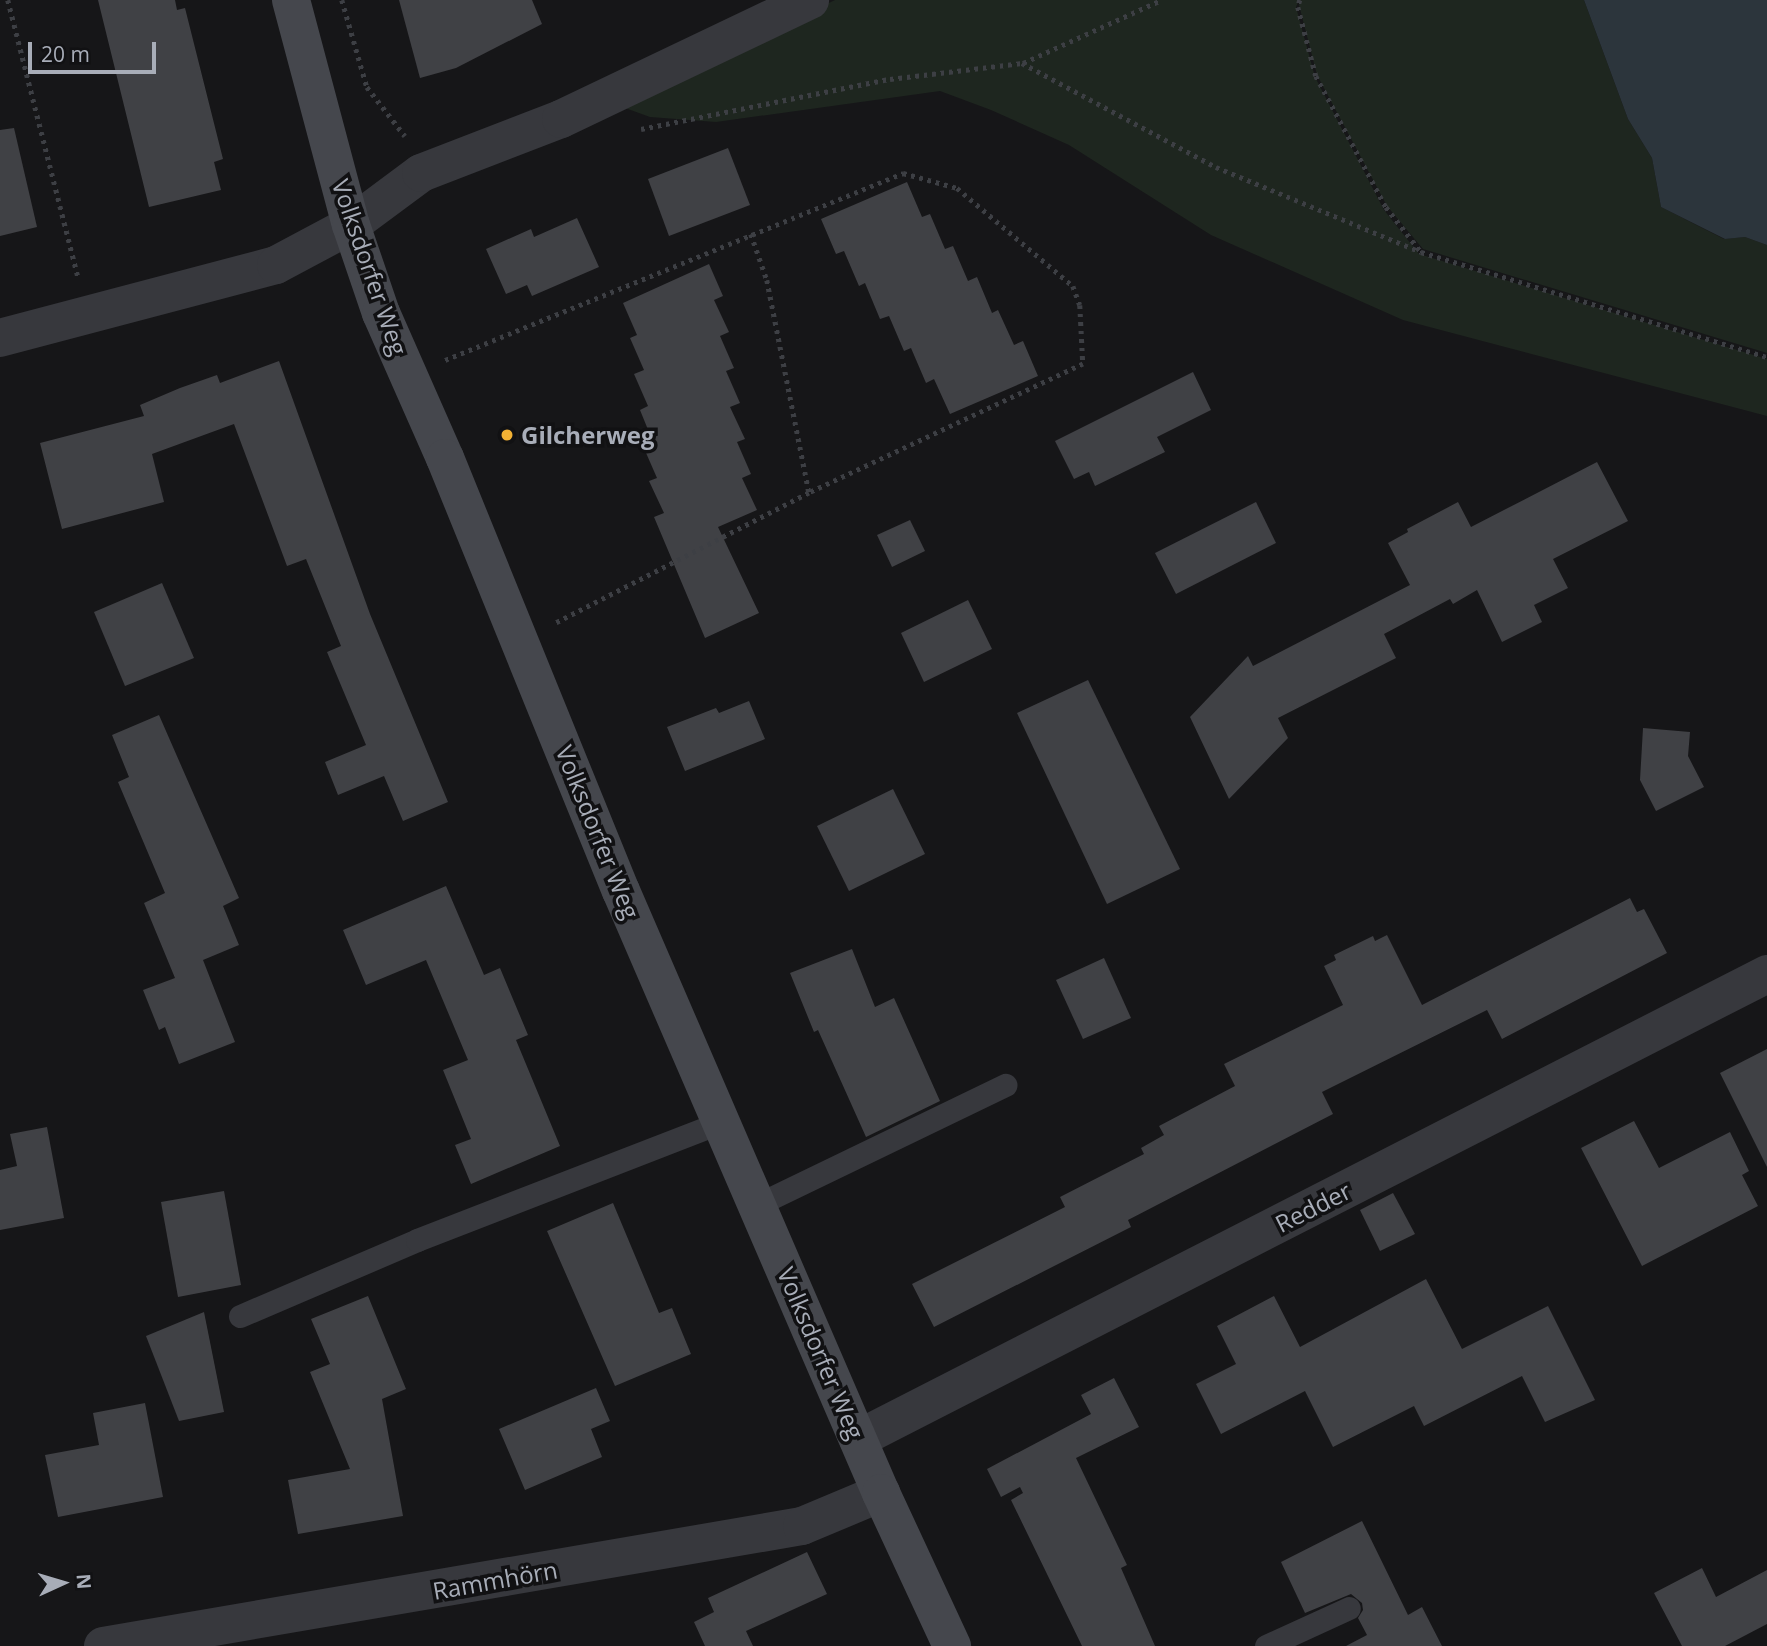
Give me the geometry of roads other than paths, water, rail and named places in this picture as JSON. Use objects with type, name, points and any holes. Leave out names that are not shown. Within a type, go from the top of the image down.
[{"type":"street","name":"Volksdorfer Weg","points":[[291,0],[351,225],[381,313],[445,458],[621,891],[881,1493],[952,1646]]},
{"type":"street","points":[[0,338],[276,265],[351,225],[421,173],[561,119],[810,0]]},
{"type":"street","name":"Redder","points":[[858,1439],[1767,974]]},
{"type":"street","name":"Rammhörn","points":[[103,1646],[802,1526],[881,1493]]},
{"type":"lane","points":[[757,1205],[1005,1086]]},
{"type":"lane","points":[[240,1316],[417,1240],[721,1122]]},
{"type":"lane","points":[[1265,1646],[1349,1608]]},
{"type":"place","name":"Gilcherweg","points":[[507,435]]}]
